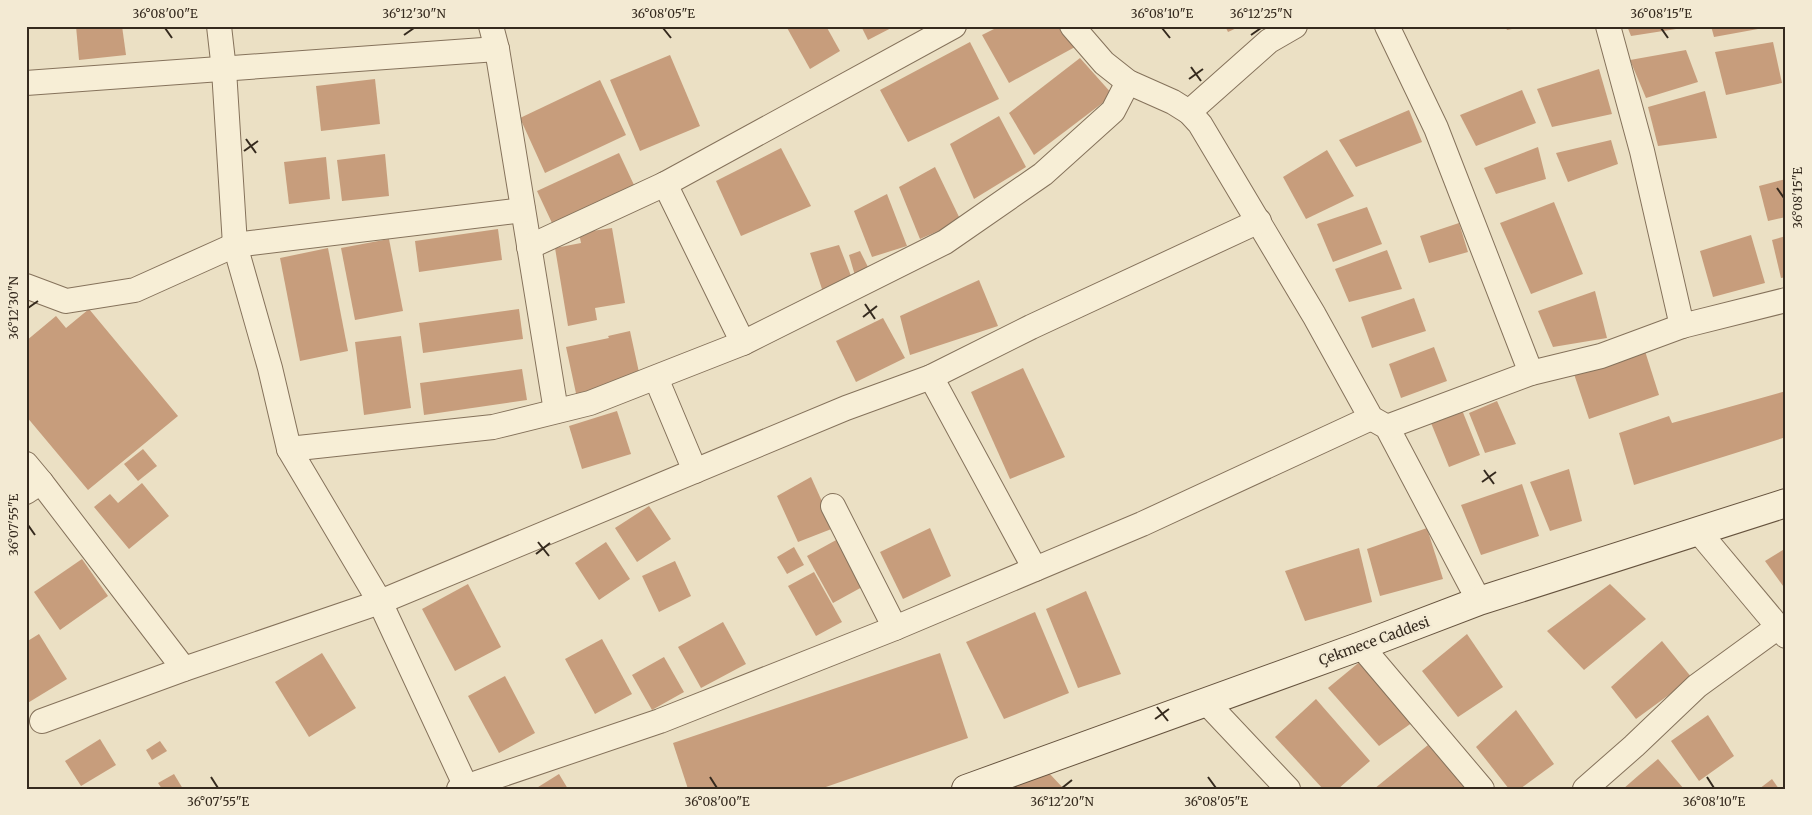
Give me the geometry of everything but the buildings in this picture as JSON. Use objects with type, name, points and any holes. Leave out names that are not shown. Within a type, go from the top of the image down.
[{"type":"main road","name":"Çekmece Caddesi","points":[[966,789],[1361,646],[1479,601],[1786,504]]},
{"type":"street","points":[[219,26],[224,70],[235,244],[270,368],[289,449],[380,602],[464,788],[660,721],[895,628],[1379,423],[1531,373],[1601,356],[1682,326],[1786,300]]},
{"type":"street","points":[[491,26],[556,411]]},
{"type":"street","points":[[529,247],[665,184],[954,26]]},
{"type":"street","points":[[1072,26],[1104,63],[1128,82],[1173,102],[1189,112],[1200,124],[1379,423],[1479,601]]},
{"type":"street","points":[[1189,112],[1269,40],[1295,26]]},
{"type":"street","points":[[1387,26],[1436,128],[1531,373]]},
{"type":"street","points":[[1608,26],[1642,151],[1682,326]]},
{"type":"street","points":[[26,83],[496,49]]},
{"type":"street","points":[[289,449],[493,427],[590,403],[743,343],[945,242],[1042,174],[1112,111],[1128,82]]},
{"type":"street","points":[[665,184],[743,343]]},
{"type":"street","points":[[26,286],[66,302],[135,290],[235,244],[523,210]]},
{"type":"street","points":[[42,721],[184,669],[380,602],[846,408],[932,377],[1031,327],[1259,221]]},
{"type":"street","points":[[932,377],[1036,569]]},
{"type":"street","points":[[656,378],[695,471]]},
{"type":"street","points":[[26,464],[34,487],[184,669]]},
{"type":"street","points":[[833,506],[895,628]]},
{"type":"street","points":[[1585,789],[1634,746],[1697,686],[1782,632],[1699,532]]},
{"type":"street","points":[[1361,646],[1482,789]]},
{"type":"street","points":[[1206,702],[1288,789]]}]
